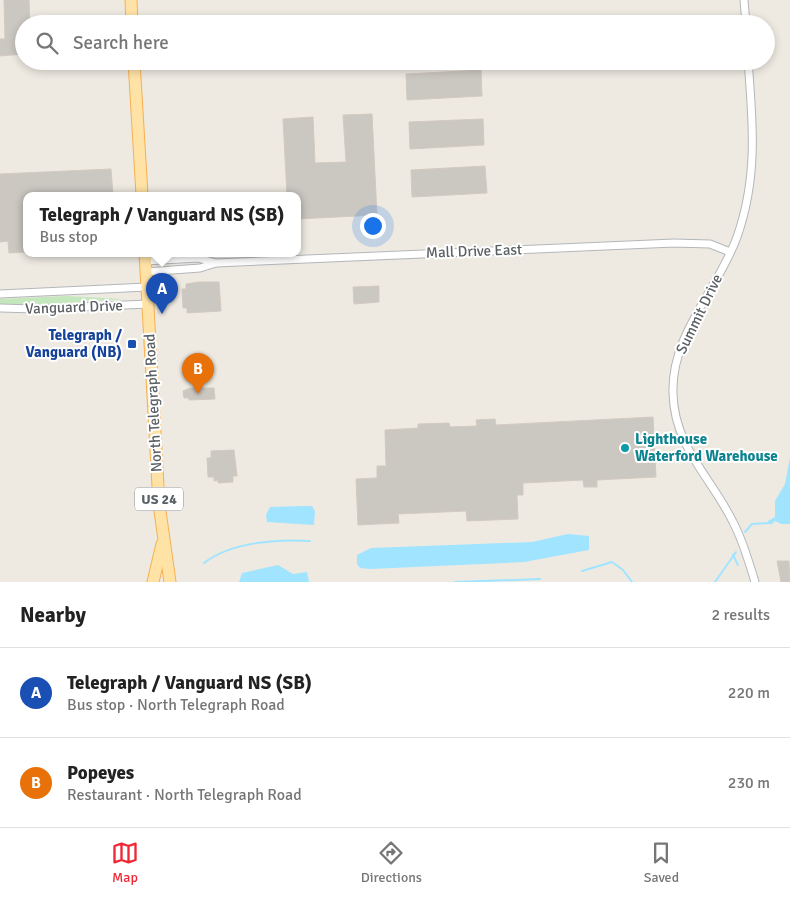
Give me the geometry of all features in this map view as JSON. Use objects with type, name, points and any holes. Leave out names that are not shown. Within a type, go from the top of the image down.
[{"type":"main road","points":[[131,0],[132,15]]},
{"type":"main road","points":[[135,70],[142,192]]},
{"type":"main road","name":"North Telegraph Road","points":[[145,262],[163,540],[170,582]]},
{"type":"main road","points":[[152,582],[163,540]]},
{"type":"street","points":[[744,0],[745,15]]},
{"type":"street","name":"Summit Drive","points":[[749,70],[753,149],[752,178],[746,209],[730,252],[681,346],[673,392],[675,412],[686,446],[733,521],[755,582]]},
{"type":"street","name":"Mall Drive East","points":[[145,262],[200,268],[216,263],[674,242],[710,244],[730,252]]},
{"type":"street","name":"Mall Drive East","points":[[145,262],[198,258],[216,263]]},
{"type":"street","name":"Vanguard Drive","points":[[0,294],[146,287]]},
{"type":"street","name":"Vanguard Drive","points":[[0,308],[36,309],[148,304]]},
{"type":"green space","points":[[67,296],[124,299],[37,305],[0,304],[0,299]]},
{"type":"water","points":[[790,457],[790,524],[781,524],[775,521],[771,525],[768,521],[775,517],[775,501],[785,484]]},
{"type":"water","points":[[312,506],[315,511],[314,525],[267,522],[266,515],[270,507]]},
{"type":"water","points":[[568,534],[589,536],[589,550],[524,562],[370,569],[360,568],[357,564],[357,555],[371,548],[532,542]]},
{"type":"water","points":[[278,565],[293,574],[307,572],[309,582],[239,582],[242,573]]},
{"type":"building","points":[[4,0],[29,0],[30,15],[15,15],[15,55],[0,56],[0,39],[5,39]]},
{"type":"building","points":[[481,70],[482,96],[407,100],[406,74]]},
{"type":"building","points":[[372,114],[377,215],[301,219],[301,192],[287,192],[283,119],[313,117],[315,163],[346,162],[343,115]]},
{"type":"building","points":[[483,119],[484,145],[410,149],[409,122]]},
{"type":"building","points":[[485,166],[487,193],[412,197],[411,170]]},
{"type":"building","points":[[111,169],[113,192],[23,192],[23,252],[9,253],[8,241],[0,242],[0,174]]},
{"type":"building","points":[[219,282],[221,311],[187,313],[187,308],[183,308],[182,289],[186,289],[186,284]]},
{"type":"building","points":[[379,286],[379,302],[354,304],[353,287]]},
{"type":"building","points":[[190,388],[214,388],[215,399],[189,400],[189,398],[184,398],[183,391]]},
{"type":"building","points":[[653,417],[656,477],[597,480],[597,487],[584,487],[583,480],[523,483],[523,495],[517,495],[518,519],[467,521],[466,511],[398,514],[399,523],[358,525],[356,479],[377,478],[377,466],[386,466],[385,430],[418,428],[418,424],[449,423],[450,427],[477,426],[476,420],[495,419],[496,425]]},
{"type":"building","points":[[234,450],[237,476],[233,476],[233,482],[218,483],[218,480],[214,481],[214,477],[208,477],[207,458],[211,458],[211,451]]},
{"type":"building","points":[[777,561],[789,561],[790,582],[781,582]]},
{"type":"waterway","points":[[745,532],[752,524],[769,523]]},
{"type":"waterway","points":[[204,563],[227,550],[255,543],[310,541]]},
{"type":"waterway","points":[[715,582],[736,552]]},
{"type":"waterway","points":[[733,555],[738,565]]},
{"type":"waterway","points":[[582,571],[612,562],[623,570],[632,582]]},
{"type":"waterway","points":[[455,582],[540,579]]},
{"type":"place","name":"Telegraph / Vanguard NS (SB)","points":[[162,314]]},
{"type":"place","name":"Telegraph / Vanguard (NB)","points":[[132,344]]},
{"type":"place","name":"Popeyes","points":[[198,394]]},
{"type":"place","name":"Lighthouse Waterford Warehouse","points":[[625,448]]}]
